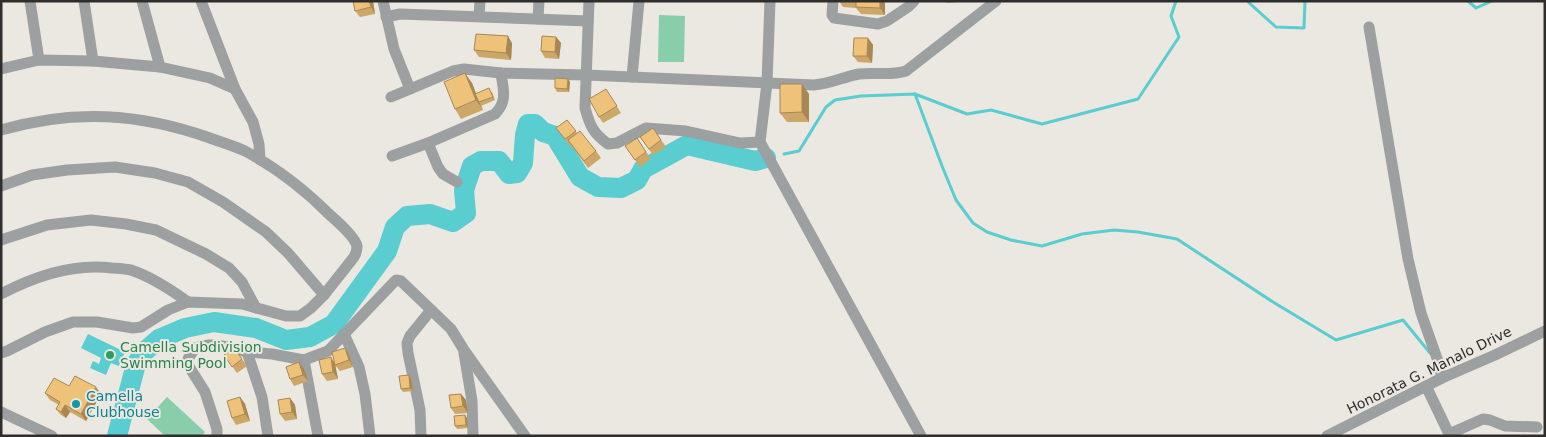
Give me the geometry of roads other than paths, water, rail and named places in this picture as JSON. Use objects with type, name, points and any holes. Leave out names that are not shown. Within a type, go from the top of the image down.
[{"type":"street","points":[[30,1],[39,60]]},
{"type":"street","points":[[84,1],[93,61]]},
{"type":"street","points":[[142,1],[160,67]]},
{"type":"street","points":[[200,1],[236,89],[253,122],[259,144],[260,160]]},
{"type":"street","points":[[383,1],[394,49],[410,89]]},
{"type":"street","points":[[479,16],[480,1]]},
{"type":"street","points":[[538,19],[539,1]]},
{"type":"street","points":[[589,1],[585,108],[590,125],[600,138],[608,144],[617,143],[646,128],[686,131],[740,143],[760,142]]},
{"type":"street","points":[[632,77],[639,1]]},
{"type":"street","points":[[770,1],[767,84],[760,142],[920,436]]},
{"type":"street","points":[[832,1],[832,15],[834,18],[878,24],[887,21],[914,1]]},
{"type":"street","points":[[391,97],[453,71],[464,70],[500,73],[586,74],[767,84],[828,84],[845,77],[862,74],[889,74],[906,71],[995,2]]},
{"type":"street","points":[[386,16],[400,14],[588,21]]},
{"type":"street","points":[[1369,26],[1408,259],[1421,313],[1442,378]]},
{"type":"street","points":[[1,68],[39,60],[93,61],[160,67],[210,78],[236,89]]},
{"type":"street","points":[[392,156],[428,143],[495,114],[504,102],[500,73]]},
{"type":"street","points":[[1,130],[36,121],[101,116],[130,118],[181,128],[243,150],[285,176],[346,229],[357,245],[354,257],[324,295],[300,316],[286,316],[242,304],[188,302],[168,310],[141,327],[133,328],[98,322],[73,322],[44,332],[7,352],[1,353]]},
{"type":"street","points":[[428,143],[443,174],[457,182]]},
{"type":"street","points":[[1,186],[32,175],[67,170],[115,167],[188,182],[223,202],[266,232],[288,253],[324,295]]},
{"type":"street","points":[[1,240],[46,225],[91,220],[156,230],[206,254],[229,268],[242,282],[256,308]]},
{"type":"street","points":[[1,294],[36,278],[71,268],[98,266],[128,270],[154,280],[188,302]]},
{"type":"street","points":[[217,436],[217,430],[205,392],[188,365],[188,359],[195,348],[209,345],[219,346],[304,360],[328,351],[396,280],[401,281],[451,329],[525,436]]},
{"type":"street","points":[[421,436],[420,410],[407,343],[410,336],[431,310]]},
{"type":"street","name":"Honorata G. Manalo Drive","points":[[1329,435],[1442,378],[1545,331]]},
{"type":"street","points":[[344,334],[359,367],[370,436]]},
{"type":"street","points":[[464,350],[472,401],[474,436]]},
{"type":"street","points":[[247,352],[262,397],[268,436]]},
{"type":"street","points":[[304,360],[318,436]]},
{"type":"street","points":[[1426,386],[1450,435],[1483,419],[1505,426],[1537,427]]},
{"type":"street","points":[[3,416],[52,436]]},
{"type":"water","name":"Camella Subdivision Swimming Pool","points":[[88,334],[125,352],[119,366],[111,363],[106,375],[90,368],[93,361],[99,364],[101,358],[81,348]]},
{"type":"waterway","points":[[784,154],[799,151],[826,107],[835,100],[861,96],[915,94],[967,114],[991,110],[1042,124],[1138,99],[1179,37],[1171,16],[1176,1]]},
{"type":"waterway","points":[[1247,1],[1276,27],[1304,28],[1305,1]]},
{"type":"waterway","points":[[1468,1],[1476,8],[1492,1]]},
{"type":"waterway","points":[[915,94],[956,200],[973,223],[987,232],[1011,240],[1042,246],[1082,234],[1114,230],[1177,239],[1273,302],[1336,340],[1403,320],[1430,353]]},
{"type":"waterway","points":[[117,436],[136,364],[144,352],[159,339],[185,328],[214,322],[256,328],[286,340],[310,337],[334,324],[387,251],[395,227],[407,216],[430,214],[453,222],[466,213],[464,190],[472,166],[481,161],[499,161],[509,174],[517,173],[523,163],[525,135],[528,124],[535,124],[543,132],[555,136],[580,177],[598,187],[621,188],[637,180],[643,169],[687,145],[755,161],[766,158]]},
{"type":"place","name":"Camella Subdivision Swimming Pool","points":[[110,355]]},
{"type":"place","name":"Camella Clubhouse","points":[[76,404]]}]
